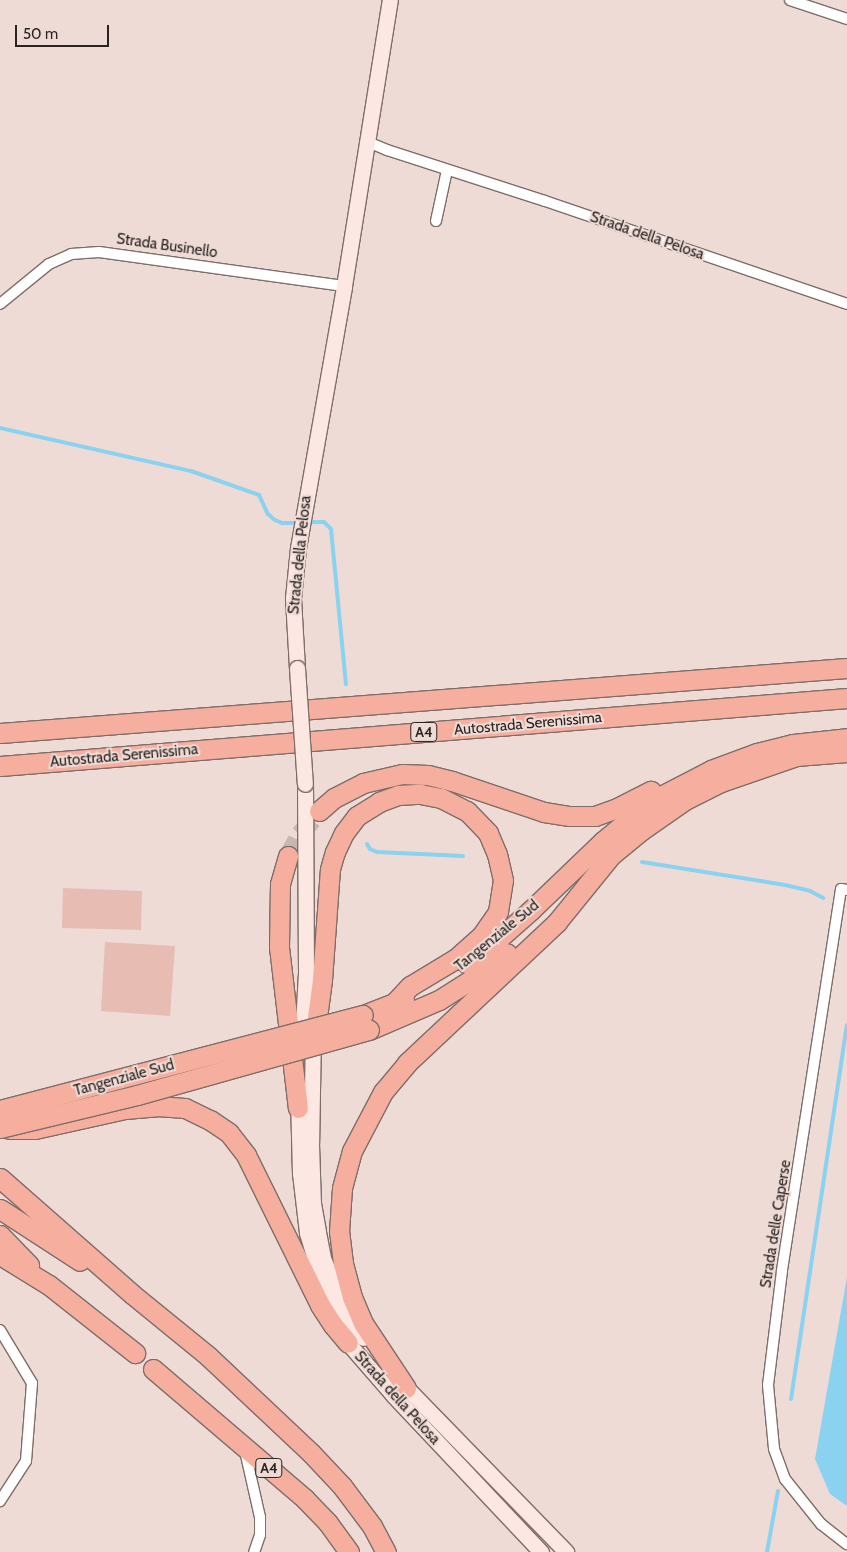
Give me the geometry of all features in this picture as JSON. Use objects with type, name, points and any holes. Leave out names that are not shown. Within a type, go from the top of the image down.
[{"type":"highway","name":"Autostrada Serenissima","points":[[0,733],[847,668]]},
{"type":"highway","name":"Autostrada Serenissima","points":[[0,766],[847,698]]},
{"type":"highway","points":[[0,727],[282,711]]},
{"type":"highway","points":[[0,777],[366,737]]},
{"type":"highway","name":"Tangenziale Sud","points":[[0,1110],[366,1023],[393,1004],[449,975],[495,942],[603,842],[643,808],[711,770],[742,758],[792,744],[847,738]]},
{"type":"highway","points":[[319,811],[334,798],[363,783],[402,774],[428,775],[452,781],[544,812],[570,816],[595,816],[617,808],[703,763],[735,751],[764,745],[792,744]]},
{"type":"highway","name":"Tangenziale Sud","points":[[0,1128],[137,1095],[439,1000],[491,967],[612,854],[685,800],[721,782],[796,756],[847,752]]},
{"type":"highway","points":[[314,1040],[322,980],[330,869],[334,852],[344,833],[357,816],[379,802],[398,795],[420,794],[441,798],[467,811],[488,833],[497,854],[503,880],[498,912],[482,935],[455,959],[410,986],[393,1004]]},
{"type":"highway","points":[[406,1388],[363,1323],[352,1297],[343,1263],[339,1232],[342,1188],[352,1151],[366,1121],[383,1092],[408,1063],[557,922],[612,854]]},
{"type":"highway","points":[[288,856],[280,884],[279,947],[298,1108]]},
{"type":"highway","points":[[0,1128],[35,1129],[124,1109],[157,1106],[185,1108],[210,1120],[229,1133],[246,1155],[261,1181],[320,1305],[332,1325],[348,1343]]},
{"type":"highway","points":[[0,1178],[132,1294],[208,1356],[311,1453],[342,1486],[372,1526],[386,1552]]},
{"type":"highway","points":[[0,1209],[132,1294]]},
{"type":"highway","points":[[0,1235],[49,1285]]},
{"type":"highway","points":[[0,1255],[49,1285],[135,1353]]},
{"type":"highway","name":"A4","points":[[154,1369],[319,1513],[349,1552]]},
{"type":"street","name":"Strada della Pelosa","points":[[390,0],[344,286],[298,548],[293,598],[306,784],[306,974],[298,1108],[300,1173],[307,1233],[324,1289],[348,1343],[400,1402],[541,1552]]},
{"type":"street","points":[[790,0],[847,19]]},
{"type":"street","name":"Strada della Pelosa","points":[[368,142],[446,170],[847,304]]},
{"type":"street","points":[[436,221],[446,170]]},
{"type":"street","name":"Strada Businello","points":[[0,304],[49,264],[71,254],[99,252],[344,286]]},
{"type":"street","name":"Strada delle Caperse","points":[[847,890],[841,889],[782,1271],[768,1385],[774,1449],[786,1479],[821,1524],[847,1544]]},
{"type":"street","name":"Strada della Pelosa","points":[[306,974],[314,1040],[311,1144],[313,1203],[323,1258],[346,1312],[368,1345],[406,1388],[566,1552]]},
{"type":"street","points":[[0,1330],[32,1383],[26,1461],[0,1501]]},
{"type":"street","points":[[243,1445],[260,1516],[260,1535],[254,1552]]},
{"type":"shaded area","points":[[63,888],[142,891],[141,930],[62,928]]},
{"type":"shaded area","points":[[105,942],[175,946],[170,1016],[101,1011]]},
{"type":"water","points":[[847,1277],[847,1506],[830,1494],[815,1459]]},
{"type":"waterway","points":[[0,428],[191,471],[259,495],[268,514],[275,520],[282,523],[298,523]]},
{"type":"waterway","points":[[305,522],[324,522],[331,529],[346,684]]},
{"type":"waterway","points":[[367,844],[370,849],[377,852],[463,856]]},
{"type":"waterway","points":[[642,862],[785,885],[810,891],[823,898]]},
{"type":"waterway","points":[[791,1399],[847,1025]]},
{"type":"waterway","points":[[767,1552],[778,1491]]},
{"type":"tunnel","points":[[288,856],[300,834],[319,811]]}]
